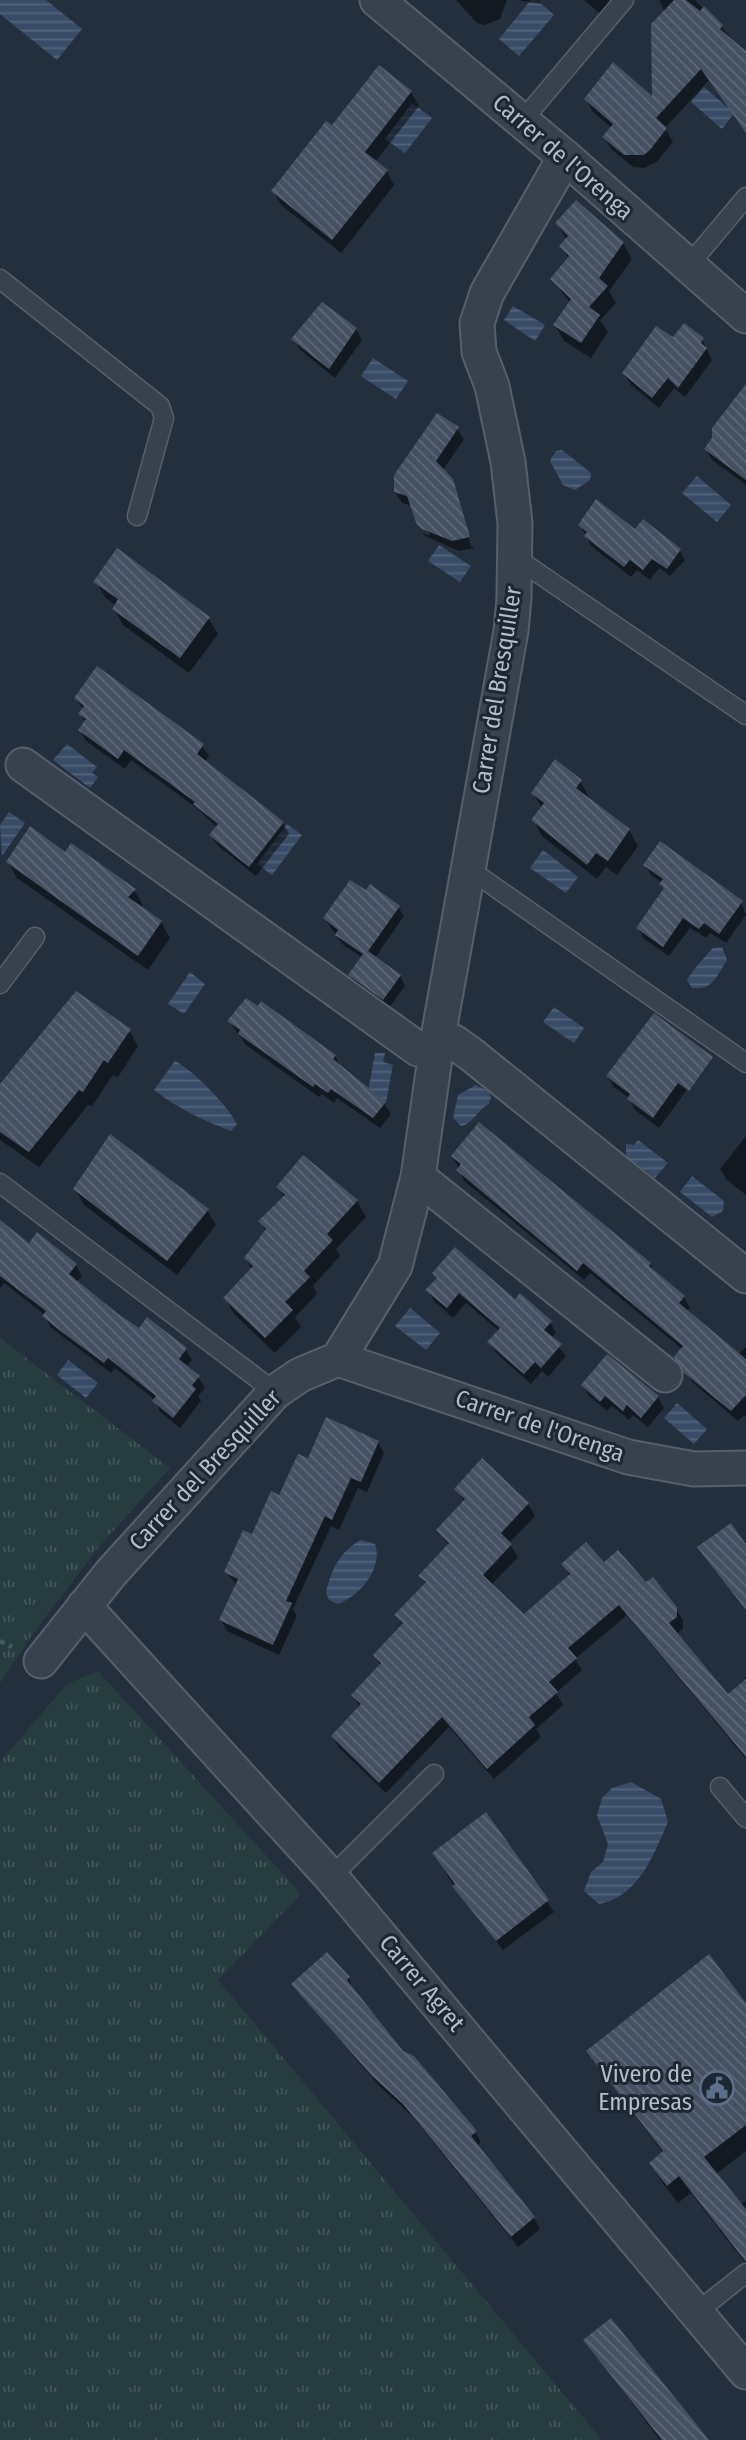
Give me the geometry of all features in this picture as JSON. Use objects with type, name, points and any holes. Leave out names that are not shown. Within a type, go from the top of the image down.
[{"type":"street","name":"Carrer de l'Orenga","points":[[377,0],[565,157],[746,316]]},
{"type":"street","name":"Carrer del Bresquiller","points":[[41,1661],[138,1541],[275,1392],[300,1375],[338,1359],[395,1266],[418,1177],[437,1045],[511,631],[516,558],[509,462],[492,386],[479,352],[477,323],[487,293],[565,157]]},
{"type":"street","points":[[23,765],[418,1049],[454,1042],[746,1276]]},
{"type":"street","points":[[418,1177],[664,1375]]},
{"type":"street","name":"Carrer de l'Orenga","points":[[338,1359],[628,1457],[694,1469],[746,1468]]},
{"type":"street","name":"Carrer Agret","points":[[84,1606],[331,1877],[746,2372]]},
{"type":"lane","points":[[522,121],[624,0]]},
{"type":"lane","points":[[690,265],[746,197]]},
{"type":"lane","points":[[0,279],[160,405],[164,418],[137,516]]},
{"type":"lane","points":[[516,558],[746,715]]},
{"type":"lane","points":[[469,869],[746,1063]]},
{"type":"lane","points":[[0,984],[35,937]]},
{"type":"lane","points":[[0,1183],[275,1392]]},
{"type":"lane","points":[[331,1877],[434,1774]]},
{"type":"lane","points":[[720,1787],[746,1818]]},
{"type":"lane","points":[[697,2312],[746,2273]]},
{"type":"green space","points":[[0,1338],[170,1468],[97,1549],[35,1631],[0,1683]]},
{"type":"green space","points":[[98,1671],[301,1894],[218,1980],[602,2440],[0,2440],[0,1762],[67,1684]]},
{"type":"water","points":[[0,0],[46,0],[82,29],[57,60],[0,14]]},
{"type":"water","points":[[531,0],[537,0],[554,15],[519,56],[499,39]]},
{"type":"water","points":[[704,87],[734,113],[722,129],[691,102]]},
{"type":"water","points":[[412,103],[432,118],[405,153],[385,139]]},
{"type":"water","points":[[513,306],[545,325],[535,341],[504,320]]},
{"type":"water","points":[[373,358],[408,381],[396,399],[361,376]]},
{"type":"water","points":[[562,450],[591,473],[590,480],[575,490],[563,485],[550,461],[556,451]]},
{"type":"water","points":[[697,476],[731,505],[717,522],[682,493]]},
{"type":"water","points":[[439,545],[471,566],[460,582],[428,561]]},
{"type":"water","points":[[67,744],[97,767],[92,773],[98,777],[90,788],[53,760]]},
{"type":"water","points":[[9,812],[25,823],[2,856],[0,825]]},
{"type":"water","points":[[287,824],[302,835],[272,875],[257,864]]},
{"type":"water","points":[[543,850],[578,877],[566,893],[530,868]]},
{"type":"water","points":[[722,947],[727,960],[717,976],[705,987],[692,988],[687,980],[691,974],[713,948]]},
{"type":"water","points":[[190,972],[205,984],[184,1014],[168,1004]]},
{"type":"water","points":[[554,1007],[584,1028],[574,1043],[543,1022]]},
{"type":"water","points":[[375,1053],[385,1053],[383,1062],[393,1065],[386,1102],[367,1098]]},
{"type":"water","points":[[175,1061],[200,1080],[226,1108],[237,1124],[231,1131],[191,1114],[154,1090]]},
{"type":"water","points":[[476,1085],[488,1091],[491,1097],[489,1104],[461,1126],[453,1118],[458,1095]]},
{"type":"water","points":[[638,1140],[668,1163],[655,1178],[626,1156],[626,1144],[634,1145]]},
{"type":"water","points":[[692,1176],[724,1201],[723,1211],[712,1217],[680,1192]]},
{"type":"water","points":[[410,1308],[440,1333],[426,1350],[395,1326]]},
{"type":"water","points":[[68,1360],[98,1383],[86,1398],[57,1375]]},
{"type":"water","points":[[677,1403],[707,1429],[694,1444],[664,1418]]},
{"type":"water","points":[[361,1540],[375,1544],[377,1553],[373,1571],[355,1594],[338,1604],[329,1600],[326,1593],[331,1577],[342,1556]]},
{"type":"water","points":[[631,1782],[661,1799],[668,1822],[650,1861],[634,1884],[613,1900],[599,1904],[584,1891],[591,1872],[603,1862],[608,1844],[597,1815],[602,1798],[612,1788]]},
{"type":"building","points":[[674,0],[686,0],[700,11],[704,6],[723,25],[720,29],[746,51],[746,133],[701,69],[656,118],[667,128],[650,150],[644,155],[624,155],[602,137],[613,124],[584,99],[613,62],[652,96],[651,24]]},
{"type":"building","points":[[379,65],[412,91],[365,152],[388,170],[332,240],[271,191],[326,121],[332,125]]},
{"type":"building","points":[[576,200],[624,242],[599,278],[608,286],[589,307],[600,315],[581,343],[553,325],[571,299],[550,279],[569,256],[559,246],[568,236],[555,223]]},
{"type":"building","points":[[322,302],[357,328],[329,369],[291,339]]},
{"type":"building","points":[[684,323],[704,338],[701,343],[707,348],[678,388],[668,378],[652,398],[622,373],[656,326],[673,337]]},
{"type":"building","points":[[746,384],[746,480],[704,449],[712,438],[712,428]]},
{"type":"building","points":[[437,413],[459,427],[436,461],[453,479],[470,537],[452,541],[417,525],[407,496],[394,492],[394,475]]},
{"type":"building","points":[[596,499],[635,529],[643,519],[681,549],[667,569],[652,559],[643,570],[630,560],[624,567],[584,536],[587,532],[578,525]]},
{"type":"building","points":[[117,548],[210,617],[180,658],[112,609],[118,599],[93,582]]},
{"type":"building","points":[[97,666],[204,744],[197,754],[284,822],[249,867],[209,835],[218,824],[193,804],[195,802],[124,750],[118,759],[78,730],[86,719],[78,714],[84,706],[74,698]]},
{"type":"building","points":[[555,759],[582,780],[576,788],[630,829],[608,861],[596,853],[587,865],[531,820],[544,803],[531,793]]},
{"type":"building","points":[[30,826],[65,852],[71,843],[136,889],[128,897],[162,921],[138,956],[6,862]]},
{"type":"building","points":[[660,841],[743,901],[719,934],[704,923],[699,929],[683,918],[663,947],[636,928],[664,888],[659,884],[663,879],[643,865]]},
{"type":"building","points":[[350,880],[366,890],[370,884],[400,906],[368,951],[401,975],[383,1000],[348,975],[363,954],[335,935],[338,930],[323,918]]},
{"type":"building","points":[[76,991],[131,1029],[108,1063],[104,1060],[83,1092],[79,1090],[29,1152],[0,1132],[0,1084]]},
{"type":"building","points":[[246,998],[258,1006],[261,1001],[336,1055],[333,1059],[386,1102],[373,1118],[331,1089],[328,1093],[315,1084],[313,1087],[238,1034],[240,1030],[227,1021]]},
{"type":"building","points":[[654,1013],[713,1057],[689,1091],[678,1083],[653,1118],[627,1099],[630,1094],[606,1076]]},
{"type":"building","points":[[479,1122],[651,1263],[649,1266],[685,1296],[679,1303],[746,1359],[746,1395],[731,1411],[683,1372],[674,1357],[683,1346],[583,1263],[577,1271],[456,1170],[461,1164],[451,1156]]},
{"type":"building","points":[[110,1134],[209,1209],[167,1261],[73,1189]]},
{"type":"building","points":[[303,1155],[358,1200],[327,1234],[333,1240],[304,1271],[310,1277],[285,1302],[293,1310],[265,1338],[223,1298],[253,1266],[244,1258],[266,1229],[258,1221],[285,1195],[276,1187]]},
{"type":"building","points":[[0,1220],[29,1243],[37,1232],[77,1264],[69,1274],[117,1313],[139,1328],[147,1317],[187,1348],[179,1359],[200,1376],[192,1385],[196,1389],[173,1418],[152,1401],[156,1396],[108,1358],[104,1363],[63,1333],[42,1316],[46,1311],[0,1276]]},
{"type":"building","points":[[455,1247],[515,1299],[520,1293],[552,1321],[544,1330],[562,1344],[541,1368],[535,1362],[524,1374],[487,1342],[500,1328],[459,1293],[447,1308],[425,1290],[437,1278],[432,1273]]},
{"type":"building","points":[[607,1354],[659,1396],[641,1418],[627,1405],[623,1411],[605,1396],[600,1402],[581,1385]]},
{"type":"building","points":[[326,1417],[379,1441],[361,1482],[351,1478],[332,1520],[325,1516],[286,1601],[292,1603],[273,1645],[219,1620],[238,1579],[224,1572],[243,1530],[252,1534],[271,1491],[279,1495],[298,1454],[308,1458]]},
{"type":"building","points":[[482,1458],[529,1503],[501,1533],[512,1544],[483,1575],[524,1614],[570,1574],[561,1564],[586,1542],[604,1562],[618,1550],[646,1582],[653,1577],[677,1607],[677,1617],[669,1623],[728,1694],[746,1679],[746,1757],[619,1605],[568,1648],[577,1658],[549,1682],[558,1692],[529,1717],[535,1725],[487,1769],[442,1717],[379,1783],[331,1736],[361,1704],[351,1695],[381,1663],[373,1655],[403,1623],[394,1615],[426,1582],[418,1576],[449,1543],[436,1530],[465,1499],[454,1489]]},
{"type":"building","points":[[731,1523],[746,1544],[746,1610],[697,1547]]},
{"type":"building","points":[[486,1812],[549,1900],[496,1941],[452,1886],[455,1884],[432,1853]]},
{"type":"building","points":[[327,1952],[350,1977],[347,1980],[403,2051],[414,2056],[477,2131],[471,2136],[535,2217],[511,2237],[403,2104],[372,2076],[291,1984]]},
{"type":"building","name":"Vivero de Empresas","points":[[709,1954],[746,2003],[746,2125],[704,2157],[746,2209],[746,2262],[679,2176],[667,2186],[649,2163],[663,2151],[586,2051]]},
{"type":"building","points":[[611,2318],[709,2440],[662,2440],[583,2340]]},
{"type":"place","name":"Vivero de Empresas","points":[[717,2088]]}]
